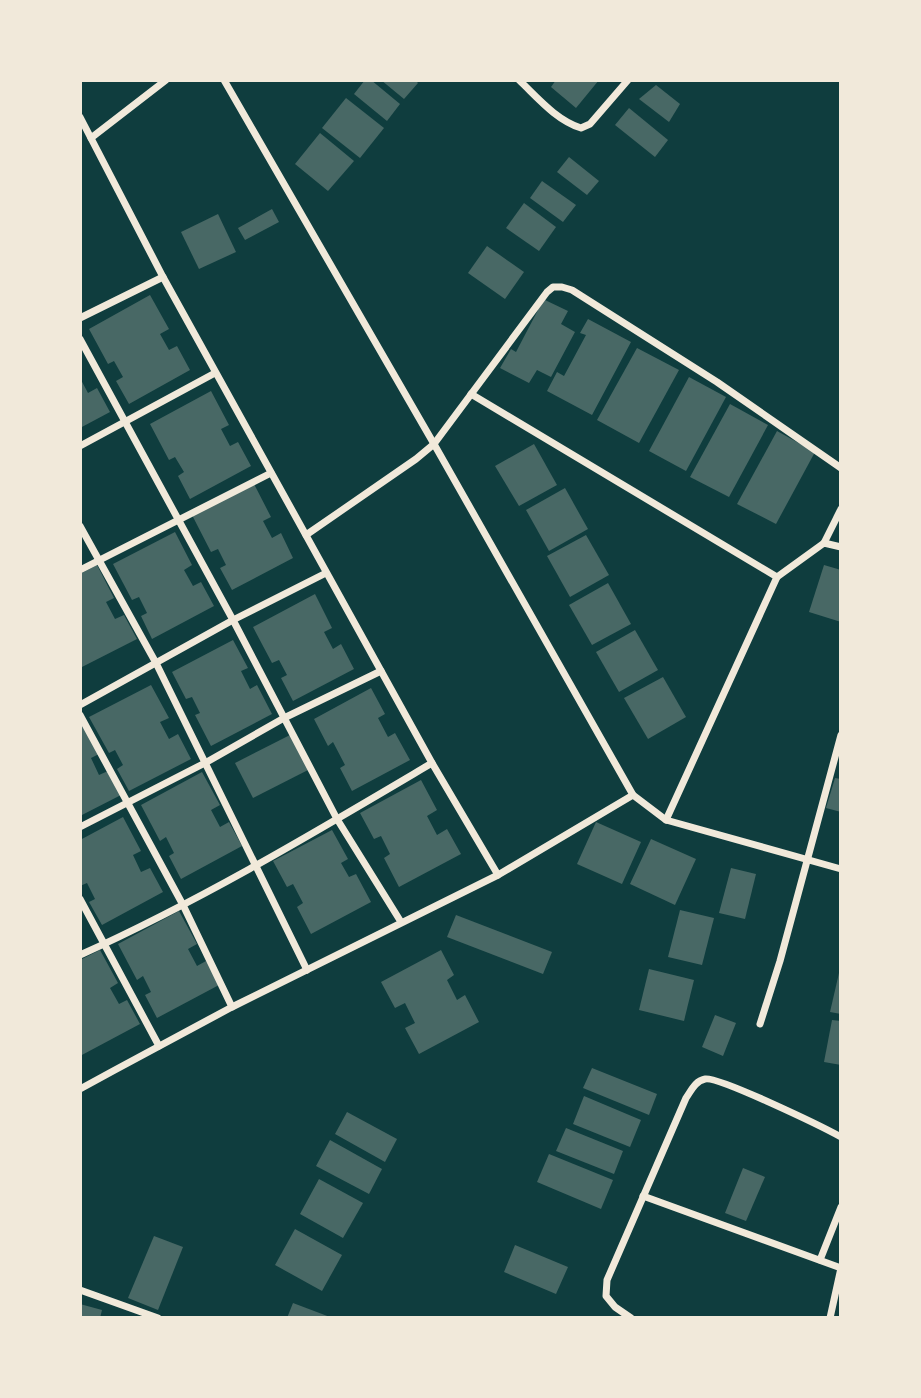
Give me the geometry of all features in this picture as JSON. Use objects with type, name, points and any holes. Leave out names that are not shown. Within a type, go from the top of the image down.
[{"type":"street","points":[[91,138],[166,80]]},
{"type":"street","points":[[224,80],[633,795],[666,820],[841,869]]},
{"type":"street","points":[[519,80],[555,114],[569,124],[581,128],[590,124],[628,80]]},
{"type":"street","points":[[80,117],[215,373],[432,763],[498,876]]},
{"type":"street","points":[[80,317],[163,278]]},
{"type":"street","points":[[306,535],[434,444],[553,287],[572,290],[717,382],[841,468]]},
{"type":"street","points":[[80,339],[233,620],[337,819],[401,922]]},
{"type":"street","points":[[80,446],[215,373]]},
{"type":"street","points":[[471,394],[777,577]]},
{"type":"street","points":[[80,570],[271,473]]},
{"type":"street","points":[[666,820],[777,577],[824,543],[841,509]]},
{"type":"street","points":[[80,526],[156,663],[307,971]]},
{"type":"street","points":[[824,543],[841,547]]},
{"type":"street","points":[[80,705],[233,620],[326,573]]},
{"type":"street","points":[[80,827],[205,763],[284,718],[381,671]]},
{"type":"street","points":[[80,715],[183,905],[232,1007]]},
{"type":"street","points":[[760,1024],[780,961],[841,735]]},
{"type":"street","points":[[80,955],[183,905],[432,763]]},
{"type":"street","points":[[80,1089],[232,1007],[498,876],[633,795]]},
{"type":"street","points":[[80,899],[159,1046]]},
{"type":"street","points":[[631,1318],[615,1307],[606,1296],[607,1280],[686,1098],[695,1085],[703,1079],[712,1079],[841,1137]]},
{"type":"street","points":[[643,1196],[841,1268],[831,1318]]},
{"type":"street","points":[[820,1260],[841,1207]]},
{"type":"street","points":[[80,1290],[158,1318]]},
{"type":"building","points":[[365,80],[371,80],[400,104],[387,121],[354,94]]},
{"type":"building","points":[[381,80],[415,80],[418,83],[404,99]]},
{"type":"building","points":[[556,80],[599,80],[576,108],[551,87]]},
{"type":"building","points":[[656,85],[680,104],[669,122],[639,99]]},
{"type":"building","points":[[346,98],[384,128],[360,158],[322,128]]},
{"type":"building","points":[[629,108],[668,140],[655,157],[615,125]]},
{"type":"building","points":[[320,133],[354,161],[328,191],[295,164]]},
{"type":"building","points":[[569,157],[599,181],[587,195],[557,172]]},
{"type":"building","points":[[542,181],[576,205],[563,222],[530,198]]},
{"type":"building","points":[[524,203],[556,227],[539,251],[506,228]]},
{"type":"building","points":[[272,209],[279,222],[245,240],[238,228]]},
{"type":"building","points":[[218,214],[236,252],[199,269],[181,232]]},
{"type":"building","points":[[487,246],[524,272],[505,299],[468,273]]},
{"type":"building","points":[[150,295],[169,329],[160,334],[169,350],[177,346],[190,370],[129,404],[116,381],[123,377],[114,361],[108,364],[89,329]]},
{"type":"building","points":[[545,300],[568,311],[561,324],[575,332],[551,377],[537,370],[529,383],[500,368],[511,349],[516,352],[537,308]]},
{"type":"building","points":[[588,319],[631,342],[592,415],[547,391],[557,372],[564,376],[586,335],[580,333]]},
{"type":"building","points":[[637,348],[679,370],[639,443],[597,420]]},
{"type":"building","points":[[689,377],[726,397],[686,471],[649,451]]},
{"type":"building","points":[[80,378],[88,393],[97,388],[110,412],[80,428]]},
{"type":"building","points":[[211,391],[229,425],[221,429],[230,446],[238,442],[251,466],[190,499],[178,476],[184,472],[175,457],[169,460],[150,424]]},
{"type":"building","points":[[730,404],[768,425],[729,497],[690,477]]},
{"type":"building","points":[[777,431],[815,452],[776,524],[737,504]]},
{"type":"building","points":[[534,444],[557,485],[519,506],[495,466]]},
{"type":"building","points":[[254,484],[271,517],[263,521],[272,538],[281,533],[293,558],[232,590],[220,568],[226,565],[218,549],[211,552],[192,515]]},
{"type":"building","points":[[565,488],[588,529],[549,551],[526,510]]},
{"type":"building","points":[[175,532],[192,565],[184,570],[193,586],[201,582],[214,606],[152,639],[141,616],[147,613],[139,597],[132,600],[113,564]]},
{"type":"building","points":[[586,535],[609,575],[570,597],[547,556]]},
{"type":"building","points":[[97,565],[114,598],[106,602],[115,619],[124,615],[137,639],[80,668],[80,574]]},
{"type":"building","points":[[824,565],[841,570],[841,622],[809,612]]},
{"type":"building","points":[[608,583],[631,624],[592,645],[569,605]]},
{"type":"building","points":[[315,594],[332,628],[324,632],[333,649],[341,644],[354,669],[293,701],[281,678],[287,675],[279,660],[272,663],[253,627]]},
{"type":"building","points":[[635,630],[658,670],[619,692],[596,652]]},
{"type":"building","points":[[233,640],[248,668],[241,671],[250,689],[257,685],[272,714],[211,746],[195,715],[200,713],[192,697],[186,699],[172,672]]},
{"type":"building","points":[[663,677],[686,717],[648,739],[624,698]]},
{"type":"building","points":[[151,685],[169,718],[160,722],[169,739],[178,734],[191,759],[129,791],[117,769],[123,765],[115,750],[109,753],[89,717]]},
{"type":"building","points":[[371,688],[385,714],[378,718],[388,737],[395,733],[410,760],[352,791],[340,768],[345,765],[333,742],[328,746],[314,719]]},
{"type":"building","points":[[80,719],[99,754],[91,758],[99,775],[108,771],[121,795],[80,816]]},
{"type":"building","points":[[292,734],[310,769],[253,798],[235,763]]},
{"type":"building","points":[[202,772],[220,805],[211,810],[220,827],[229,822],[242,846],[181,879],[169,856],[174,853],[166,837],[160,841],[141,805]]},
{"type":"building","points":[[835,778],[841,779],[841,812],[826,808]]},
{"type":"building","points":[[421,780],[437,810],[427,816],[437,835],[447,829],[461,854],[399,887],[384,858],[390,854],[381,836],[374,839],[360,813]]},
{"type":"building","points":[[123,817],[141,851],[133,855],[141,872],[150,868],[163,892],[102,925],[89,902],[95,899],[87,883],[80,886],[80,840]]},
{"type":"building","points":[[596,822],[641,842],[622,884],[577,864]]},
{"type":"building","points":[[332,830],[348,859],[341,863],[349,877],[356,874],[371,902],[311,934],[297,907],[303,903],[293,884],[287,887],[273,861]]},
{"type":"building","points":[[651,839],[696,859],[675,905],[630,884]]},
{"type":"building","points":[[731,868],[756,874],[745,919],[719,913]]},
{"type":"building","points":[[680,910],[714,918],[702,965],[668,957]]},
{"type":"building","points":[[179,911],[197,944],[188,949],[197,966],[206,961],[219,985],[157,1018],[145,995],[151,992],[143,976],[137,980],[118,944]]},
{"type":"building","points":[[456,915],[552,952],[543,974],[447,937]]},
{"type":"building","points":[[100,950],[118,983],[110,988],[119,1004],[127,1000],[140,1024],[80,1056],[80,960]]},
{"type":"building","points":[[441,950],[454,975],[447,980],[457,1000],[465,995],[479,1022],[419,1054],[405,1028],[415,1023],[405,1003],[395,1008],[381,982]]},
{"type":"building","points":[[649,969],[694,980],[684,1021],[639,1010]]},
{"type":"building","points":[[841,973],[841,1014],[830,1012]]},
{"type":"building","points":[[715,1015],[736,1023],[723,1056],[702,1047]]},
{"type":"building","points":[[832,1020],[841,1021],[841,1065],[824,1062]]},
{"type":"building","points":[[592,1068],[657,1094],[649,1115],[583,1088]]},
{"type":"building","points":[[584,1096],[641,1120],[630,1147],[573,1124]]},
{"type":"building","points":[[347,1112],[397,1139],[385,1162],[335,1134]]},
{"type":"building","points":[[566,1128],[623,1151],[614,1174],[556,1151]]},
{"type":"building","points":[[330,1140],[382,1169],[369,1194],[316,1166]]},
{"type":"building","points":[[549,1154],[613,1180],[601,1209],[537,1182]]},
{"type":"building","points":[[743,1168],[765,1177],[746,1221],[725,1213]]},
{"type":"building","points":[[319,1179],[363,1203],[343,1238],[300,1214]]},
{"type":"building","points":[[295,1229],[342,1255],[322,1291],[275,1265]]},
{"type":"building","points":[[154,1236],[183,1247],[158,1310],[128,1298]]},
{"type":"building","points":[[515,1245],[568,1267],[556,1294],[504,1272]]},
{"type":"building","points":[[293,1303],[330,1317],[330,1318],[287,1318]]},
{"type":"building","points":[[80,1304],[102,1310],[100,1318],[80,1318]]}]
